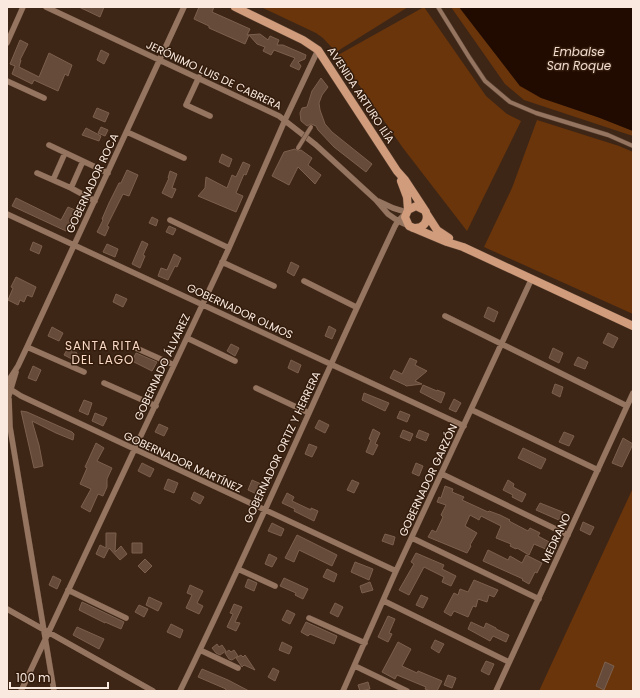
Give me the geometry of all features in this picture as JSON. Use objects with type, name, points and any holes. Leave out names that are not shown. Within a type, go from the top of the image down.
[{"type":"main road","name":"AVENIDA ARTURO ILÍA","points":[[234,7],[303,40],[318,50],[437,230],[463,247]]},
{"type":"main road","name":"AVENIDA ARTURO ILÍA","points":[[397,171],[407,197],[407,212]]},
{"type":"main road","points":[[416,206],[425,211],[427,219],[424,224],[419,228],[411,227],[406,220],[407,212],[416,206]]},
{"type":"main road","name":"AVENIDA ARTURO ILÍA","points":[[411,227],[463,247],[633,326]]},
{"type":"street","points":[[7,43],[24,7]]},
{"type":"street","name":"JERÓNIMO LUIS DE CABRERA","points":[[46,7],[199,77],[285,120],[316,145],[376,200],[388,214],[411,227]]},
{"type":"street","points":[[60,14],[64,7]]},
{"type":"street","name":"GOBERNADOR ROCA","points":[[12,439],[9,419],[9,388],[184,7]]},
{"type":"street","points":[[438,7],[485,80],[510,102],[536,113],[608,135],[633,146]]},
{"type":"street","name":"GOBERNADO ÁLVAREZ","points":[[21,691],[46,638],[46,630],[68,590],[156,406],[318,50]]},
{"type":"street","points":[[199,77],[186,106],[210,116]]},
{"type":"street","points":[[7,81],[44,98]]},
{"type":"street","points":[[298,148],[311,127]]},
{"type":"street","points":[[127,132],[184,158]]},
{"type":"street","points":[[49,145],[108,173]]},
{"type":"street","points":[[53,180],[65,153]]},
{"type":"street","points":[[71,188],[83,161]]},
{"type":"street","points":[[37,173],[71,188],[95,201]]},
{"type":"street","name":"JERÓNIMO LUIS DE CABRERA","points":[[376,200],[393,208],[407,212]]},
{"type":"street","name":"GOBERNADOR ORTIZ Y HERRERA","points":[[180,691],[238,569],[356,307],[398,221],[407,212]]},
{"type":"street","name":"GOBERNADOR OLMOS","points":[[7,214],[464,426]]},
{"type":"street","points":[[170,220],[229,248]]},
{"type":"street","points":[[222,262],[274,286]]},
{"type":"street","name":"GOBERNADOR GARZÓN","points":[[343,691],[396,571],[532,278]]},
{"type":"street","points":[[304,282],[356,307]]},
{"type":"street","points":[[445,316],[627,406]]},
{"type":"street","points":[[187,338],[235,361]]},
{"type":"street","points":[[27,348],[84,372]]},
{"type":"street","points":[[136,348],[174,365]]},
{"type":"street","name":"GOBERNADOR ROCA","points":[[7,382],[18,366]]},
{"type":"street","points":[[104,383],[156,406]]},
{"type":"street","name":"GOBERNADOR MARTÍNEZ","points":[[9,388],[21,396],[134,450],[396,571]]},
{"type":"street","points":[[256,388],[309,413]]},
{"type":"street","name":"MEDRANO","points":[[496,691],[633,393]]},
{"type":"street","points":[[472,410],[598,470]]},
{"type":"street","points":[[7,426],[12,439],[46,630]]},
{"type":"street","points":[[442,474],[568,535]]},
{"type":"street","points":[[412,538],[539,599]]},
{"type":"street","points":[[238,569],[275,586]]},
{"type":"street","points":[[68,590],[126,618]]},
{"type":"street","points":[[384,600],[509,662]]},
{"type":"street","points":[[7,609],[153,691]]},
{"type":"street","points":[[309,618],[365,643]]},
{"type":"street","points":[[46,638],[54,691]]},
{"type":"street","points":[[200,650],[238,668]]},
{"type":"street","points":[[355,666],[407,691]]},
{"type":"shaded area","points":[[261,7],[408,7],[336,52],[316,33]]},
{"type":"shaded area","points":[[424,7],[486,96],[507,114],[521,121],[467,231],[403,148],[338,55]]},
{"type":"shaded area","points":[[451,7],[459,7],[520,86],[633,131],[633,136],[524,100],[505,84]]},
{"type":"shaded area","points":[[537,120],[619,146],[633,152],[633,314],[484,247],[512,188]]},
{"type":"shaded area","points":[[633,488],[633,691],[539,691]]},
{"type":"water","name":"Embalse San Roque","points":[[459,7],[633,7],[633,131],[541,98],[520,86]]},
{"type":"building","points":[[79,7],[104,7],[100,17]]},
{"type":"building","points":[[199,7],[214,7],[212,12],[250,29],[247,35],[260,34],[268,40],[270,36],[279,40],[277,45],[283,45],[306,55],[305,59],[298,62],[301,66],[299,70],[290,66],[295,58],[274,50],[271,55],[263,51],[265,47],[257,44],[249,35],[245,44],[209,28],[209,26],[194,19]]},
{"type":"building","points":[[20,40],[28,44],[20,60],[19,67],[39,77],[49,53],[72,65],[68,76],[65,74],[58,91],[34,80],[32,84],[12,74],[15,66],[10,64]]},
{"type":"building","points":[[101,50],[109,54],[104,64],[97,60]]},
{"type":"building","points":[[321,78],[328,87],[322,95],[319,103],[325,124],[332,132],[372,164],[366,172],[334,147],[316,126],[311,124],[307,126],[301,121],[300,113],[302,108],[307,107],[312,91]]},
{"type":"building","points":[[97,108],[109,113],[105,122],[93,117]]},
{"type":"building","points":[[101,127],[108,130],[105,136],[98,133]]},
{"type":"building","points":[[86,128],[101,136],[99,141],[82,135]]},
{"type":"building","points":[[295,149],[298,151],[301,150],[312,158],[308,165],[321,175],[315,184],[298,167],[289,185],[272,176],[284,152]]},
{"type":"building","points":[[222,154],[232,159],[229,167],[219,162]]},
{"type":"building","points":[[243,162],[250,165],[246,175],[244,174],[236,193],[243,196],[236,212],[198,196],[205,188],[206,177],[227,188],[232,175],[236,177]]},
{"type":"building","points":[[127,170],[138,175],[129,196],[123,194],[107,226],[109,227],[105,236],[97,232],[109,203]]},
{"type":"building","points":[[170,171],[177,174],[172,188],[176,189],[172,198],[162,193],[169,178]]},
{"type":"building","points":[[16,198],[61,220],[68,207],[75,210],[66,231],[12,206]]},
{"type":"building","points":[[152,217],[158,220],[156,226],[149,223]]},
{"type":"building","points":[[169,226],[176,229],[173,235],[166,232]]},
{"type":"building","points":[[142,241],[148,244],[143,255],[145,256],[140,268],[132,264]]},
{"type":"building","points":[[33,242],[42,246],[39,254],[30,250]]},
{"type":"building","points":[[107,244],[118,249],[115,257],[103,252]]},
{"type":"building","points":[[174,254],[181,258],[168,280],[158,276],[161,268],[167,270]]},
{"type":"building","points":[[291,262],[299,266],[294,276],[287,272]]},
{"type":"building","points":[[16,277],[36,287],[32,297],[27,295],[24,302],[20,300],[18,305],[8,300],[13,288],[11,287]]},
{"type":"building","points":[[116,294],[127,299],[123,307],[113,302]]},
{"type":"building","points":[[488,307],[498,312],[494,322],[484,317]]},
{"type":"building","points":[[329,326],[336,330],[332,339],[325,336]]},
{"type":"building","points":[[52,327],[63,333],[59,341],[48,336]]},
{"type":"building","points":[[608,333],[618,338],[613,348],[603,343]]},
{"type":"building","points":[[231,344],[239,348],[235,356],[227,351]]},
{"type":"building","points":[[68,348],[77,353],[74,360],[64,355]]},
{"type":"building","points":[[553,348],[563,353],[559,363],[549,358]]},
{"type":"building","points":[[136,353],[157,362],[152,371],[132,361]]},
{"type":"building","points":[[578,357],[588,362],[585,369],[574,365]]},
{"type":"building","points":[[410,358],[417,361],[415,365],[427,371],[415,381],[422,384],[406,386],[390,378],[394,370],[402,374]]},
{"type":"building","points":[[291,360],[301,365],[298,373],[288,368]]},
{"type":"building","points":[[33,366],[41,370],[36,381],[28,378]]},
{"type":"building","points":[[555,384],[563,387],[560,397],[552,393]]},
{"type":"building","points":[[423,385],[445,393],[441,403],[420,392]]},
{"type":"building","points":[[364,393],[389,403],[385,411],[362,400]]},
{"type":"building","points":[[454,399],[461,403],[456,412],[449,409]]},
{"type":"building","points":[[84,400],[92,403],[88,415],[79,411]]},
{"type":"building","points":[[21,411],[27,412],[72,432],[74,434],[73,440],[32,421],[43,466],[34,468]]},
{"type":"building","points":[[400,411],[410,415],[407,422],[397,418]]},
{"type":"building","points":[[95,413],[107,418],[103,426],[92,421]]},
{"type":"building","points":[[319,420],[329,425],[325,433],[315,428]]},
{"type":"building","points":[[159,424],[168,428],[164,436],[155,432]]},
{"type":"building","points":[[373,429],[380,433],[375,444],[378,445],[373,455],[366,452],[371,440],[369,439]]},
{"type":"building","points":[[403,430],[413,434],[410,441],[400,437]]},
{"type":"building","points":[[419,430],[429,434],[426,441],[416,437]]},
{"type":"building","points":[[564,432],[574,436],[569,446],[559,442]]},
{"type":"building","points":[[623,438],[633,444],[622,467],[612,463]]},
{"type":"building","points":[[96,443],[104,448],[97,461],[112,468],[107,479],[107,487],[103,496],[98,494],[90,512],[81,507],[91,489],[80,484],[87,468],[85,467]]},
{"type":"building","points":[[309,444],[317,447],[312,457],[305,454]]},
{"type":"building","points":[[523,448],[546,459],[541,469],[518,458]]},
{"type":"building","points":[[142,463],[154,469],[150,477],[138,471]]},
{"type":"building","points":[[416,463],[423,466],[419,476],[412,473]]},
{"type":"building","points":[[168,479],[178,483],[174,493],[164,489]]},
{"type":"building","points":[[252,480],[268,487],[263,497],[248,490]]},
{"type":"building","points":[[352,480],[359,483],[354,493],[347,490]]},
{"type":"building","points":[[508,480],[514,484],[513,487],[526,494],[522,502],[503,490]]},
{"type":"building","points":[[445,486],[453,489],[452,492],[464,497],[462,500],[488,512],[489,511],[500,515],[528,531],[530,528],[540,533],[538,536],[551,543],[548,550],[534,544],[529,555],[510,546],[511,544],[496,538],[501,526],[481,516],[479,520],[470,515],[465,526],[477,533],[467,553],[428,537],[432,530],[436,532],[443,517],[441,515],[446,505],[437,502],[439,497],[441,498]]},
{"type":"building","points":[[194,492],[204,497],[200,504],[191,499]]},
{"type":"building","points":[[287,493],[294,497],[292,501],[311,510],[311,508],[318,511],[314,521],[282,503]]},
{"type":"building","points":[[540,503],[565,513],[561,521],[536,510]]},
{"type":"building","points":[[583,522],[594,527],[590,535],[580,530]]},
{"type":"building","points":[[272,523],[284,529],[281,536],[268,531]]},
{"type":"building","points":[[106,533],[116,533],[115,552],[121,546],[127,554],[120,560],[109,548],[104,558],[96,554],[100,545],[106,548]]},
{"type":"building","points":[[385,534],[395,537],[393,545],[382,541]]},
{"type":"building","points":[[297,535],[337,555],[332,566],[299,550],[294,562],[285,558]]},
{"type":"building","points":[[132,543],[142,543],[142,553],[132,553]]},
{"type":"building","points":[[488,550],[508,560],[510,556],[522,563],[526,555],[542,563],[537,573],[535,572],[529,584],[522,580],[523,579],[483,561]]},
{"type":"building","points":[[416,553],[444,565],[442,569],[456,576],[451,586],[442,582],[444,577],[424,567],[409,595],[399,590],[414,564],[411,562]]},
{"type":"building","points":[[269,554],[277,558],[272,567],[265,564]]},
{"type":"building","points":[[145,559],[152,566],[145,573],[138,566]]},
{"type":"building","points":[[355,562],[373,569],[369,580],[351,572]]},
{"type":"building","points":[[327,569],[337,574],[334,582],[323,577]]},
{"type":"building","points":[[53,576],[61,580],[57,589],[49,585]]},
{"type":"building","points":[[284,578],[308,589],[303,599],[295,595],[296,593],[280,586]]},
{"type":"building","points":[[248,579],[257,583],[254,591],[245,587]]},
{"type":"building","points":[[474,580],[498,590],[494,597],[489,595],[487,602],[478,599],[476,607],[473,606],[468,617],[454,611],[451,616],[444,612],[454,593],[458,595],[460,589],[468,592]]},
{"type":"building","points":[[370,582],[373,590],[362,593],[360,586]]},
{"type":"building","points":[[190,585],[203,591],[197,603],[203,606],[199,614],[186,608],[192,595],[187,593]]},
{"type":"building","points":[[421,595],[428,598],[423,608],[416,605]]},
{"type":"building","points":[[149,597],[162,603],[158,611],[146,605]]},
{"type":"building","points":[[82,602],[124,622],[121,629],[79,610]]},
{"type":"building","points":[[335,603],[343,607],[338,617],[330,613]]},
{"type":"building","points":[[234,604],[242,607],[235,622],[240,623],[236,631],[227,627],[233,614],[230,613]]},
{"type":"building","points":[[139,605],[148,609],[144,617],[135,612]]},
{"type":"building","points":[[287,610],[295,614],[290,624],[282,620]]},
{"type":"building","points":[[388,616],[395,619],[389,633],[392,634],[388,642],[378,637]]},
{"type":"building","points":[[306,622],[337,636],[334,644],[310,634],[308,636],[301,632]]},
{"type":"building","points":[[471,622],[484,628],[486,623],[509,635],[506,642],[493,636],[490,641],[468,629]]},
{"type":"building","points":[[171,624],[183,630],[180,638],[167,632]]},
{"type":"building","points":[[77,627],[104,639],[99,649],[73,635]]},
{"type":"building","points":[[435,640],[444,644],[439,653],[431,648]]},
{"type":"building","points":[[282,642],[292,647],[289,654],[279,650]]},
{"type":"building","points":[[398,642],[411,649],[402,666],[417,673],[418,671],[442,681],[437,691],[425,689],[426,687],[397,675],[395,679],[382,672]]},
{"type":"building","points":[[217,644],[219,647],[222,645],[226,651],[220,655],[212,648]]},
{"type":"building","points":[[229,650],[231,652],[234,650],[238,656],[232,660],[229,659],[225,653]]},
{"type":"building","points":[[241,655],[243,657],[245,655],[255,670],[244,665],[242,667],[236,658]]},
{"type":"building","points":[[486,661],[494,664],[489,675],[481,671]]},
{"type":"building","points":[[605,662],[614,666],[604,690],[596,686]]},
{"type":"building","points":[[273,668],[279,671],[275,681],[268,677]]},
{"type":"building","points":[[202,669],[249,691],[225,691],[226,689],[198,677]]},
{"type":"building","points":[[448,675],[456,678],[452,688],[444,685]]},
{"type":"building","points":[[368,682],[370,689],[360,691],[358,685]]},
{"type":"district","name":"SANTA RITA DEL LAGO","points":[[103,352]]}]
